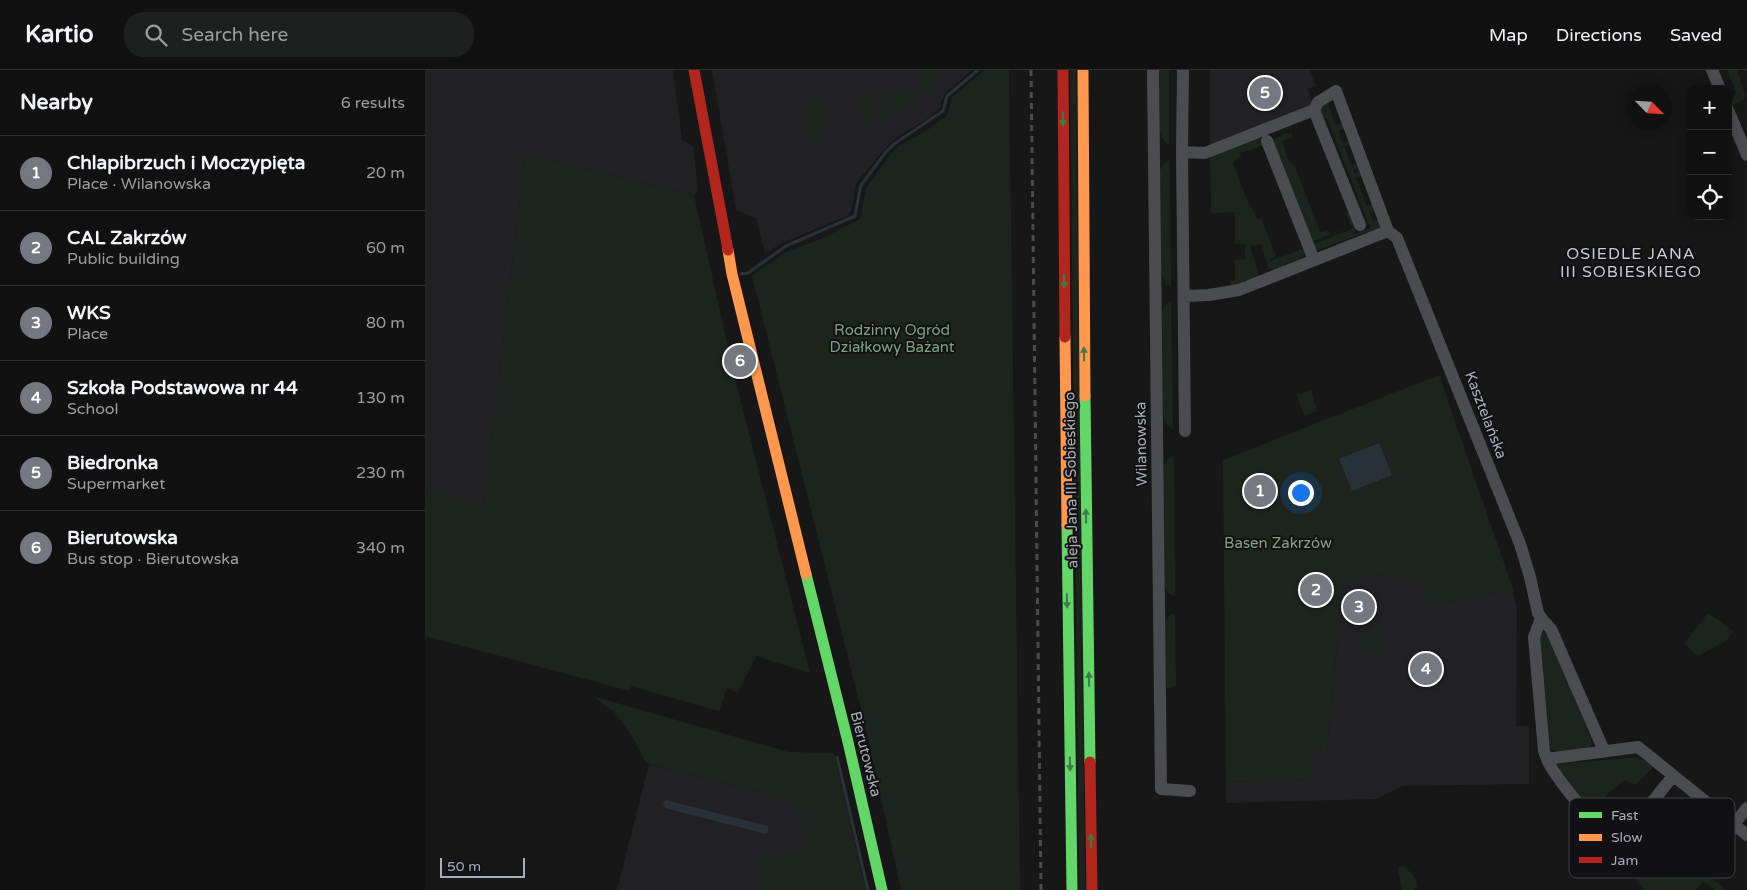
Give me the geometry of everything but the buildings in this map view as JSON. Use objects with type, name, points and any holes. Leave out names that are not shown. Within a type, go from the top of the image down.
[{"type":"main road","name":"Bierutowska","points":[[694,70],[742,321],[846,733],[882,890]]},
{"type":"main road","name":"aleja Jana III Sobieskiego","points":[[1063,70],[1063,216],[1072,890]]},
{"type":"main road","name":"aleja Jana III Sobieskiego","points":[[1083,70],[1084,330],[1091,890]]},
{"type":"street","name":"Wilanowska","points":[[1153,70],[1161,788],[1190,791]]},
{"type":"street","points":[[1183,70],[1185,432]]},
{"type":"street","points":[[1712,70],[1718,85]]},
{"type":"street","name":"Kasztelańska","points":[[1314,110],[1317,102],[1336,92],[1388,230],[1397,238],[1520,544],[1541,618],[1551,629],[1604,751]]},
{"type":"street","points":[[1182,152],[1205,153],[1314,110],[1360,225]]},
{"type":"street","points":[[1732,119],[1747,155]]},
{"type":"street","points":[[1267,141],[1314,260]]},
{"type":"street","points":[[1184,296],[1209,295],[1239,290],[1388,230]]},
{"type":"street","points":[[1541,618],[1534,637],[1544,751],[1558,777],[1576,798]]},
{"type":"street","points":[[1547,759],[1638,746],[1701,798]]},
{"type":"street","points":[[1655,798],[1673,776]]},
{"type":"street","points":[[1735,823],[1747,808]]},
{"type":"street","points":[[1735,825],[1747,835]]},
{"type":"shaded area","points":[[425,70],[673,70],[682,140],[693,146],[698,190],[694,195],[525,154],[484,507],[425,489]]},
{"type":"shaded area","points":[[712,70],[972,70],[945,93],[939,109],[930,117],[893,140],[882,152],[856,183],[852,209],[847,216],[780,244],[765,254],[756,218],[736,210]]},
{"type":"shaded area","points":[[1210,70],[1310,70],[1316,86],[1308,89],[1313,106],[1210,146]]},
{"type":"shaded area","points":[[1379,443],[1392,475],[1352,491],[1339,459]]},
{"type":"shaded area","points":[[1385,574],[1422,582],[1425,607],[1513,589],[1517,611],[1516,726],[1529,726],[1529,784],[1403,786],[1376,799],[1226,803],[1226,782],[1309,779],[1310,750],[1327,750],[1343,581]]},
{"type":"shaded area","points":[[649,764],[797,802],[816,890],[617,890]]},
{"type":"shaded area","points":[[666,800],[768,826],[768,832],[766,834],[665,808],[663,803]]},
{"type":"green space","name":"Rodzinny Ogród Działkowy Bażant","points":[[985,70],[1009,70],[1020,890],[901,890],[866,729],[752,276],[786,252],[825,237],[860,219],[866,188],[889,156],[900,145],[923,133],[947,116],[952,97]]},
{"type":"green space","points":[[1070,70],[1076,70],[1085,890],[1079,890]]},
{"type":"green space","points":[[1159,70],[1169,70],[1169,146],[1161,136],[1160,131]]},
{"type":"green space","points":[[1727,70],[1737,70],[1746,98],[1732,105],[1736,92]]},
{"type":"green space","points":[[923,72],[941,73],[921,99],[879,121],[879,93],[922,93]]},
{"type":"green space","points":[[862,94],[875,94],[875,123],[870,126],[865,124],[861,112]]},
{"type":"green space","points":[[1326,101],[1336,125],[1344,122],[1346,127],[1338,131],[1343,143],[1351,140],[1352,143],[1344,146],[1351,165],[1359,163],[1361,166],[1353,170],[1355,173],[1363,170],[1364,175],[1356,178],[1367,206],[1375,203],[1378,210],[1370,213],[1373,221],[1381,218],[1381,221],[1380,226],[1375,231],[1366,232],[1318,250],[1312,245],[1356,227],[1354,234],[1370,228],[1327,118],[1322,119],[1317,110]]},
{"type":"green space","points":[[806,104],[826,104],[825,133],[813,137],[806,135]]},
{"type":"green space","points":[[1291,132],[1293,137],[1283,141],[1288,160],[1295,166],[1320,232],[1328,231],[1330,234],[1351,226],[1346,213],[1350,211],[1357,224],[1311,242],[1271,140]]},
{"type":"green space","points":[[1254,138],[1261,140],[1264,145],[1240,153],[1241,157],[1233,162],[1250,208],[1252,207],[1257,219],[1261,218],[1276,256],[1270,259],[1270,261],[1305,248],[1305,252],[1299,259],[1285,264],[1283,269],[1274,272],[1272,268],[1269,269],[1261,244],[1256,245],[1257,252],[1255,245],[1250,247],[1259,275],[1264,274],[1249,282],[1247,280],[1243,281],[1244,284],[1230,288],[1230,281],[1235,281],[1235,260],[1245,259],[1245,244],[1235,244],[1235,212],[1211,213],[1210,157],[1243,142],[1245,144]]},
{"type":"green space","points":[[525,154],[694,195],[736,382],[810,673],[756,656],[738,693],[727,688],[719,711],[631,686],[630,691],[425,636],[425,489],[484,506]]},
{"type":"green space","points":[[1170,160],[1171,288],[1165,284],[1161,270],[1160,170],[1165,162]]},
{"type":"green space","points":[[1171,302],[1173,430],[1165,423],[1163,411],[1162,313],[1163,308]]},
{"type":"green space","name":"Basen Zakrzów","points":[[1439,375],[1513,589],[1425,607],[1421,582],[1385,574],[1343,581],[1327,750],[1310,750],[1309,779],[1226,782],[1223,460]]},
{"type":"green space","points":[[1311,390],[1317,411],[1304,416],[1297,395]]},
{"type":"green space","points":[[1173,456],[1175,596],[1169,594],[1165,587],[1164,465]]},
{"type":"green space","points":[[1708,613],[1733,631],[1726,641],[1698,656],[1684,644]]},
{"type":"green space","points":[[1171,614],[1175,614],[1176,686],[1166,689],[1165,622]]},
{"type":"green space","points":[[1360,631],[1384,631],[1385,654],[1360,654]]},
{"type":"green space","points":[[1547,632],[1591,739],[1592,744],[1587,750],[1556,752],[1550,748],[1539,635]]},
{"type":"green space","points":[[592,696],[789,752],[834,753],[866,890],[763,890],[758,861],[807,851],[797,802],[646,763],[632,736],[614,712]]},
{"type":"green space","points":[[1638,757],[1654,767],[1635,785],[1624,780],[1604,798],[1582,798],[1560,774],[1559,764]]},
{"type":"green space","points":[[1402,866],[1415,878],[1417,887],[1414,890],[1402,890],[1398,867]]},
{"type":"green space","points":[[1634,878],[1711,878],[1724,889],[1715,890],[1703,881],[1696,890],[1644,890]]},
{"type":"waterway","points":[[741,274],[748,273],[786,246],[855,216],[862,184],[885,153],[894,144],[943,111],[947,96],[978,70]]},
{"type":"waterway","points":[[837,757],[868,890]]},
{"type":"railway","points":[[1031,70],[1041,890]]},
{"type":"traffic: fast","points":[[1085,396],[1090,762]]},
{"type":"traffic: fast","points":[[1067,525],[1072,890]]},
{"type":"traffic: fast","points":[[806,574],[848,742],[882,890]]},
{"type":"traffic: slow","points":[[1083,70],[1085,396]]},
{"type":"traffic: slow","points":[[728,250],[732,274],[806,574]]},
{"type":"traffic: slow","points":[[1065,337],[1067,525]]},
{"type":"traffic: jam","points":[[694,70],[728,250]]},
{"type":"traffic: jam","points":[[1063,70],[1065,337]]},
{"type":"traffic: jam","points":[[1090,762],[1092,890]]},
{"type":"place","name":"Biedronka","points":[[1265,93]]},
{"type":"place","name":"Bierutowska","points":[[740,361]]},
{"type":"place","name":"Chlapibrzuch i Moczypięta","points":[[1260,491]]},
{"type":"place","name":"CAL Zakrzów","points":[[1316,590]]},
{"type":"place","name":"WKS","points":[[1359,607]]},
{"type":"place","name":"Szkoła Podstawowa nr 44","points":[[1426,669]]},
{"type":"district","name":"OSIEDLE JANA III SOBIESKIEGO","points":[[1631,263]]}]
